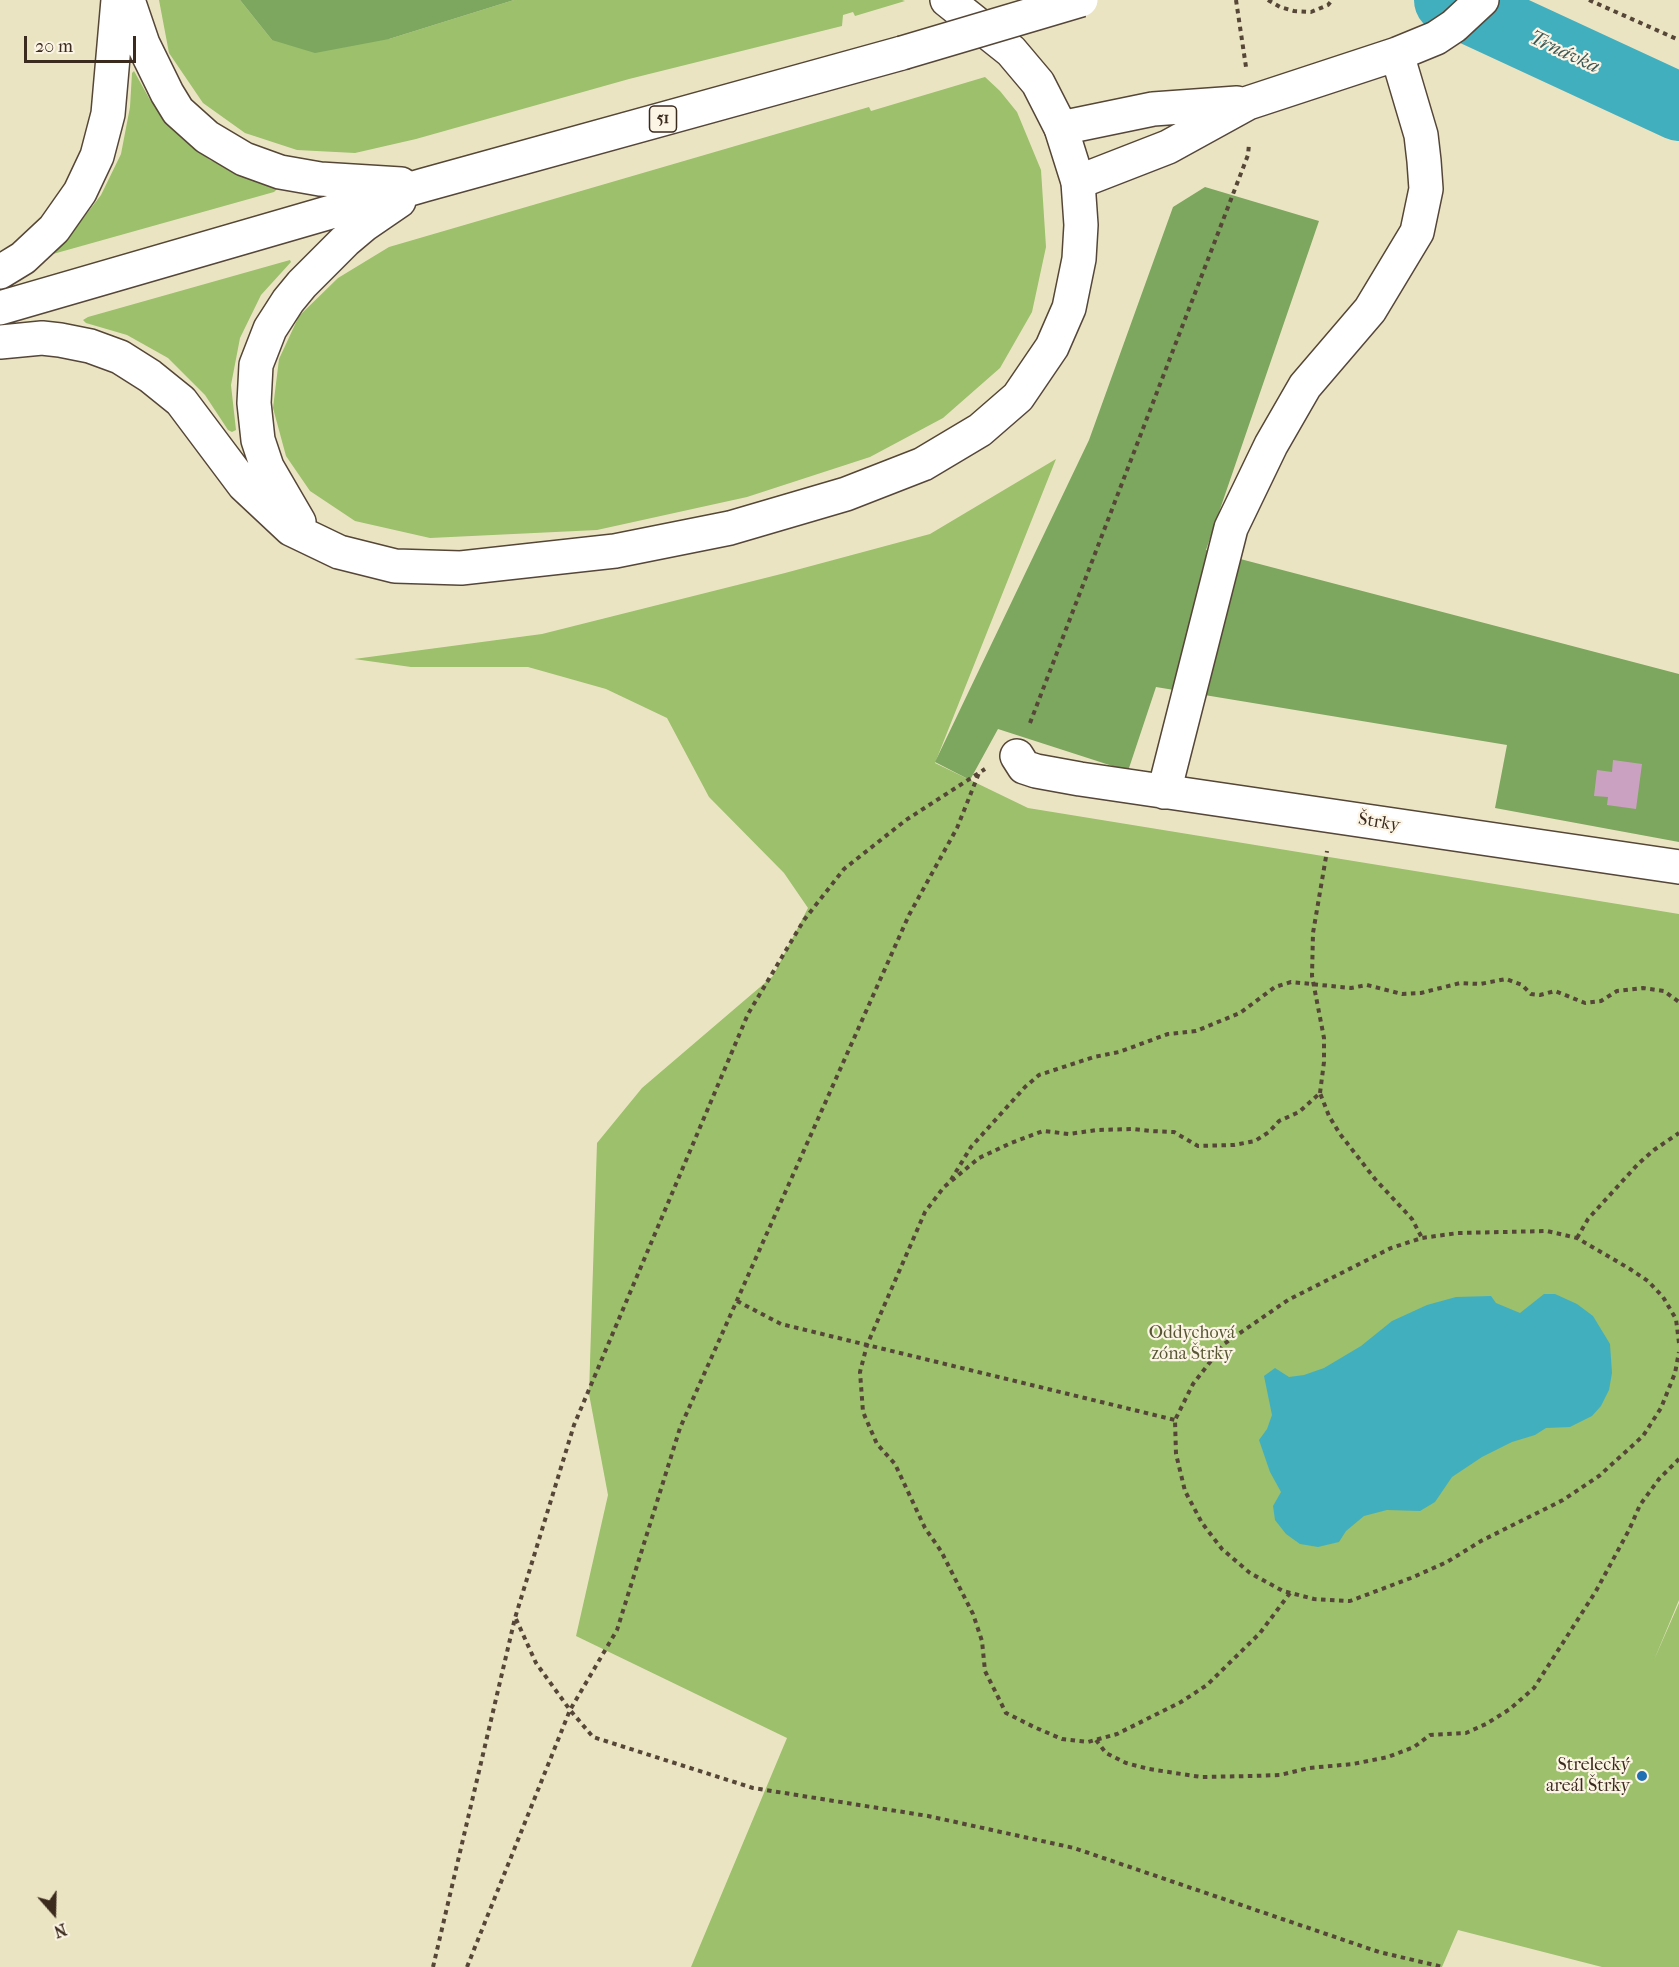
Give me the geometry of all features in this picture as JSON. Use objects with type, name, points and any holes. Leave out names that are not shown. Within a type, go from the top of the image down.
[{"type":"main road","points":[[0,272],[23,258],[54,229],[80,192],[97,156],[108,114],[117,0]]},
{"type":"main road","points":[[128,0],[143,44],[166,93],[178,111],[207,137],[221,146],[258,165],[301,177],[424,185]]},
{"type":"main road","points":[[0,342],[42,338],[76,342],[112,354],[150,376],[181,401],[195,416],[244,485],[291,529],[339,552],[395,566],[461,568],[615,551],[730,528],[846,494],[923,464],[980,430],[1018,397],[1052,347],[1069,308],[1079,259],[1081,225],[1078,182],[1061,128],[1038,83],[1011,51],[947,0]]},
{"type":"main road","name":"51","points":[[0,308],[424,185],[902,53],[1081,0]]},
{"type":"main road","points":[[1078,182],[1168,147],[1248,103],[1397,54],[1436,38],[1454,26],[1482,0]]},
{"type":"main road","points":[[1164,792],[1231,528],[1270,445],[1305,386],[1370,310],[1417,232],[1426,189],[1424,161],[1421,135],[1397,54]]},
{"type":"main road","points":[[1061,128],[1153,109],[1248,103]]},
{"type":"main road","points":[[310,538],[267,467],[258,440],[254,386],[256,365],[270,329],[288,302],[316,269],[364,225],[424,185]]},
{"type":"main road","name":"Štrky","points":[[1017,756],[1024,767],[1080,779],[1679,867]]},
{"type":"path","points":[[1236,0],[1246,67]]},
{"type":"path","points":[[1268,0],[1294,11],[1311,12],[1328,5],[1332,0]]},
{"type":"path","points":[[1589,0],[1679,40]]},
{"type":"path","points":[[1017,756],[1248,155],[1250,139]]},
{"type":"path","points":[[433,1967],[515,1618],[574,1425],[748,1014],[804,920],[844,869],[906,820],[980,773],[957,828],[909,915],[680,1428],[617,1630],[570,1710],[467,1967]]},
{"type":"path","points":[[1334,816],[1313,933],[1313,984],[1324,1038],[1320,1093],[1329,1116],[1340,1134],[1375,1179],[1412,1219],[1422,1238]]},
{"type":"path","points":[[950,1182],[971,1147],[1025,1087],[1039,1075],[1094,1057],[1119,1052],[1168,1034],[1196,1031],[1240,1013],[1275,987],[1291,982],[1351,988],[1367,985],[1402,994],[1506,979],[1522,986],[1531,994],[1540,995],[1555,991],[1585,1003],[1601,1001],[1617,991],[1643,988],[1664,991],[1679,1002]]},
{"type":"path","points":[[1290,1593],[1260,1633],[1207,1685],[1117,1734],[1088,1742],[1062,1739],[1006,1713],[985,1671],[982,1641],[974,1614],[941,1551],[925,1528],[895,1464],[877,1444],[864,1412],[860,1372],[867,1345],[925,1212],[944,1187],[979,1158],[1042,1131],[1069,1134],[1096,1130],[1134,1129],[1174,1132],[1198,1146],[1234,1145],[1255,1141],[1269,1132],[1279,1121],[1299,1112],[1320,1093]]},
{"type":"path","points":[[1577,1238],[1588,1219],[1638,1164],[1679,1133]]},
{"type":"path","points":[[1679,1343],[1676,1319],[1663,1297],[1647,1281],[1630,1269],[1577,1238],[1547,1231],[1458,1233],[1422,1238],[1391,1248],[1288,1300],[1224,1344],[1193,1384],[1175,1420],[1176,1454],[1185,1491],[1202,1523],[1222,1549],[1251,1573],[1283,1591],[1314,1599],[1350,1601],[1448,1562],[1481,1541],[1563,1500],[1599,1476],[1643,1436],[1661,1408],[1675,1373],[1679,1352]]},
{"type":"path","points":[[737,1301],[781,1324],[1175,1420]]},
{"type":"path","points":[[1096,1740],[1106,1753],[1126,1763],[1149,1768],[1202,1777],[1280,1775],[1309,1768],[1353,1764],[1388,1757],[1414,1747],[1430,1735],[1466,1733],[1486,1724],[1510,1709],[1534,1688],[1596,1590],[1640,1505],[1659,1479],[1679,1459]]},
{"type":"path","points":[[515,1618],[536,1663],[593,1737],[753,1788],[928,1816],[1074,1848],[1379,1952],[1443,1967]]},
{"type":"green space","points":[[159,0],[240,0],[272,40],[389,39],[514,0],[905,1],[855,16],[853,12],[843,15],[842,26],[629,79],[416,139],[355,153],[297,150],[245,133],[203,103],[169,53]]},
{"type":"green space","points":[[240,0],[514,0],[389,39],[315,53],[272,40]]},
{"type":"green space","points":[[134,71],[149,98],[174,131],[210,160],[245,176],[277,186],[277,189],[274,192],[53,254],[101,195],[121,154]]},
{"type":"green space","points":[[985,77],[1017,112],[1041,170],[1046,247],[1032,312],[1000,368],[943,418],[870,457],[747,497],[597,530],[430,538],[355,521],[310,491],[286,456],[273,408],[279,359],[299,316],[338,278],[389,247],[869,107],[871,111]]},
{"type":"green space","points":[[1205,187],[1319,221],[1206,550],[1679,674],[1679,842],[1495,808],[1507,745],[1156,687],[1128,771],[998,729],[970,780],[935,762],[1089,440],[1173,207]]},
{"type":"green space","points":[[290,260],[291,262],[261,295],[240,338],[231,385],[236,430],[232,432],[228,430],[205,395],[168,358],[127,335],[86,323],[83,320],[88,317]]},
{"type":"green space","name":"Oddychová zóna Štrky","points":[[1056,459],[935,763],[1028,808],[1679,914],[1679,1600],[1654,1660],[1679,1603],[1679,1967],[1602,1967],[1458,1930],[1442,1967],[691,1967],[787,1738],[576,1636],[608,1495],[589,1394],[597,1143],[642,1088],[773,976],[808,908],[784,873],[709,797],[667,718],[606,689],[528,667],[411,667],[354,659],[542,634],[930,534]]},
{"type":"water","points":[[1544,1294],[1555,1294],[1577,1304],[1593,1316],[1610,1344],[1612,1373],[1609,1390],[1601,1406],[1592,1416],[1570,1427],[1546,1428],[1535,1435],[1512,1442],[1482,1457],[1452,1477],[1435,1502],[1420,1511],[1387,1510],[1364,1516],[1346,1531],[1339,1542],[1318,1547],[1300,1544],[1286,1534],[1275,1520],[1273,1506],[1281,1492],[1270,1472],[1259,1440],[1267,1429],[1272,1415],[1264,1376],[1275,1368],[1289,1377],[1324,1368],[1361,1346],[1392,1321],[1427,1305],[1456,1297],[1491,1296],[1496,1303],[1520,1313]]},
{"type":"building","points":[[1613,760],[1642,764],[1636,809],[1607,805],[1608,797],[1594,796],[1597,770],[1612,772]]},
{"type":"waterway","name":"Trnávka","points":[[1448,0],[1679,107]]},
{"type":"place","name":"Strelecký areál Štrky","points":[[1642,1776]]}]
